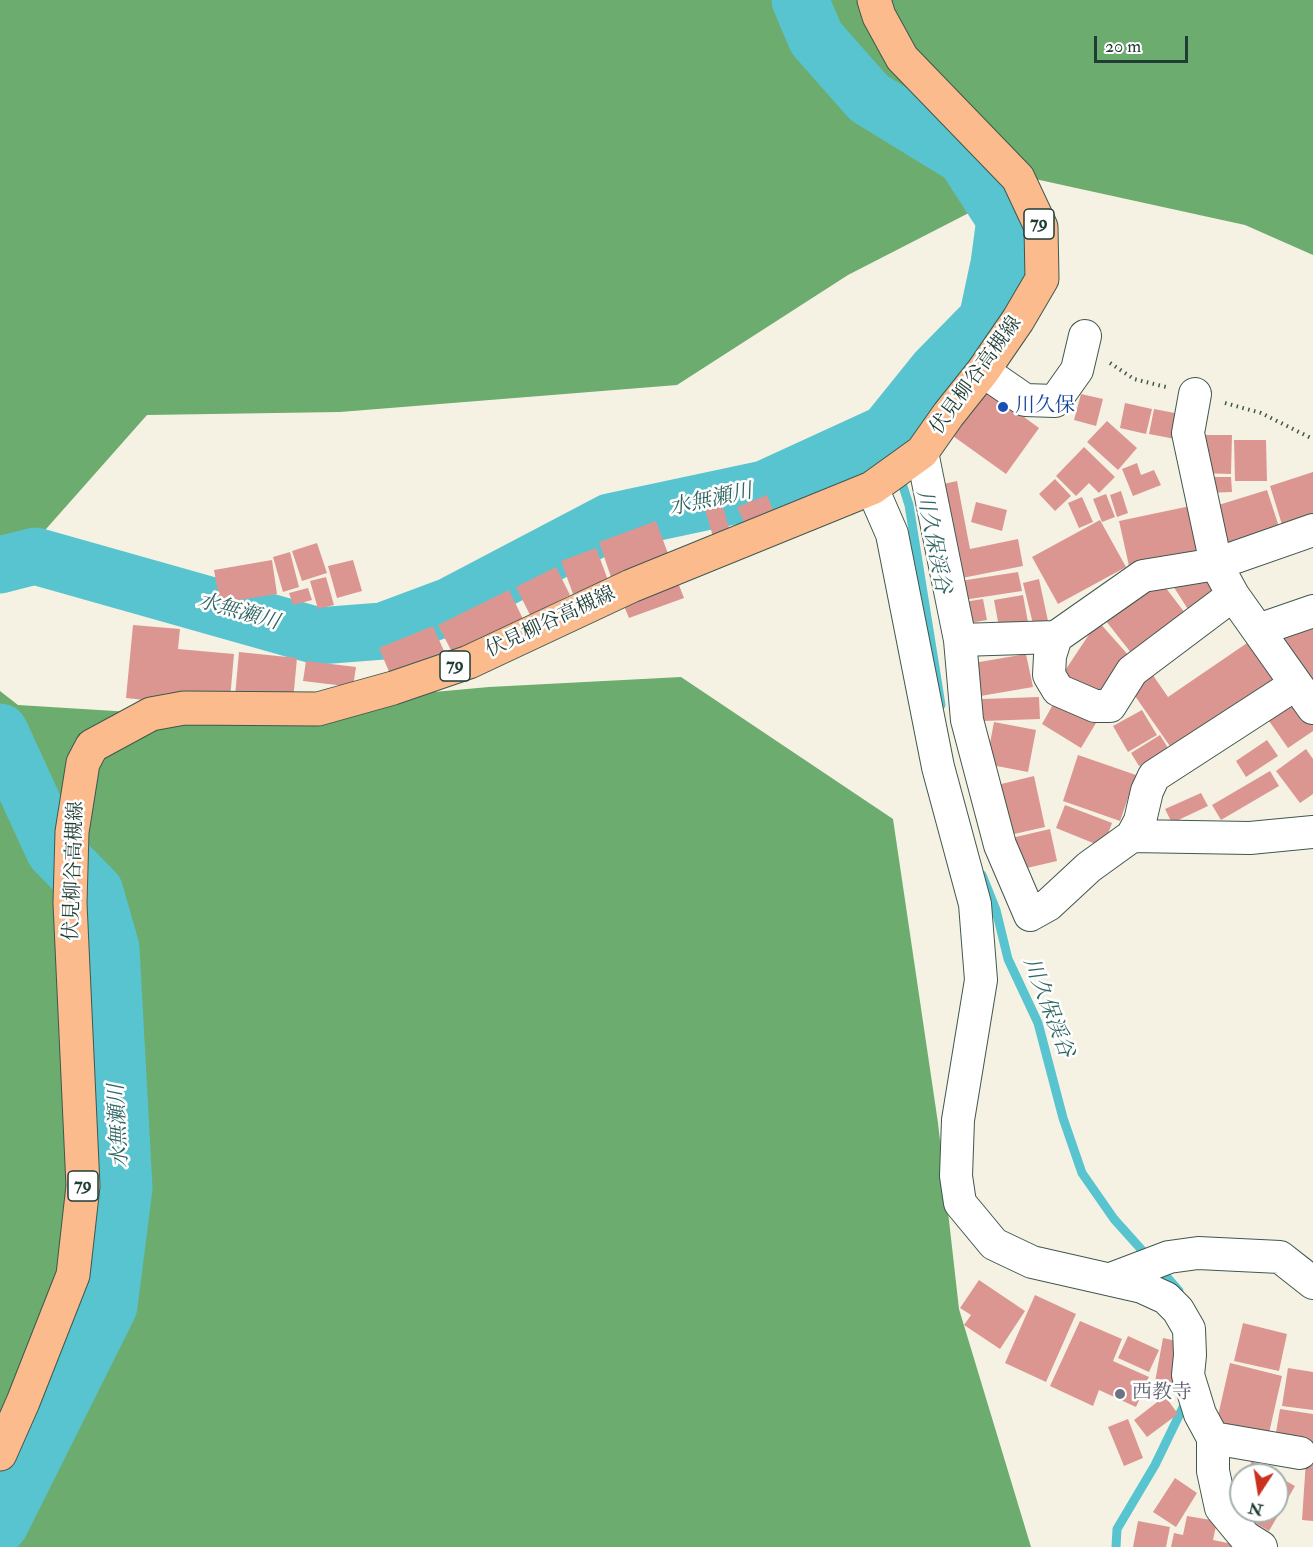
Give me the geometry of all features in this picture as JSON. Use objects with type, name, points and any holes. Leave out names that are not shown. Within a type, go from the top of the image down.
[{"type":"main road","name":"伏見柳谷高槻線","points":[[0,1454],[73,1275],[83,1186],[70,903],[72,832],[82,763],[92,746],[150,714],[184,708],[318,709],[393,688],[469,662],[630,586],[878,484],[916,457],[983,371],[1018,320],[1042,279],[1041,227],[1018,178],[902,57],[879,16],[874,0]]},
{"type":"street","points":[[983,371],[1025,400],[1055,401],[1077,370],[1085,336]]},
{"type":"street","points":[[916,457],[960,640],[967,720],[1000,845],[1030,915],[1048,905],[1089,867],[1132,836],[1140,821],[1147,791],[1154,776],[1305,696],[1233,595],[1216,564],[1188,433],[1195,394]]},
{"type":"street","points":[[878,484],[892,534],[938,767],[975,904],[981,981],[958,1120],[956,1176],[960,1203],[994,1245],[1032,1262],[1142,1287],[1166,1298],[1178,1310],[1189,1329],[1188,1375],[1200,1414],[1213,1438],[1213,1471],[1221,1508],[1245,1537],[1261,1547]]},
{"type":"street","points":[[960,640],[1056,637],[1143,576],[1216,564],[1313,530]]},
{"type":"street","points":[[1056,637],[1050,656],[1049,675],[1058,690],[1095,706],[1110,706],[1132,671],[1233,595]]},
{"type":"street","points":[[1258,630],[1313,611]]},
{"type":"street","points":[[931,730],[967,720]]},
{"type":"street","points":[[1132,836],[1250,838],[1313,831]]},
{"type":"street","points":[[1111,1279],[1169,1257],[1198,1252],[1280,1257],[1313,1283]]},
{"type":"street","points":[[1213,1438],[1300,1453]]},
{"type":"path","points":[[1085,336],[1106,361],[1134,379],[1261,413],[1313,439]]},
{"type":"green space","points":[[0,0],[1313,0],[1313,255],[1245,225],[1035,179],[848,275],[677,385],[340,412],[147,415],[0,581]]},
{"type":"green space","points":[[681,677],[893,819],[938,1123],[959,1309],[1031,1547],[0,1547],[0,691],[18,705],[180,715],[489,687]]},
{"type":"building","points":[[986,389],[1039,428],[1006,474],[953,436]]},
{"type":"building","points":[[1081,394],[1103,399],[1096,426],[1074,420]]},
{"type":"building","points":[[1125,403],[1152,409],[1146,434],[1120,428]]},
{"type":"building","points":[[1154,409],[1180,414],[1175,439],[1149,434]]},
{"type":"building","points":[[1107,421],[1137,448],[1118,470],[1087,442]]},
{"type":"building","points":[[1200,435],[1232,435],[1231,474],[1200,473]]},
{"type":"building","points":[[1234,440],[1266,440],[1267,481],[1235,481]]},
{"type":"building","points":[[1084,447],[1115,477],[1099,493],[1089,483],[1076,496],[1056,476]]},
{"type":"building","points":[[1137,463],[1141,475],[1154,470],[1161,485],[1133,496],[1122,469]]},
{"type":"building","points":[[1313,472],[1313,522],[1284,531],[1270,486]]},
{"type":"building","points":[[1205,477],[1231,477],[1232,492],[1205,493]]},
{"type":"building","points":[[1055,479],[1071,496],[1055,511],[1039,494]]},
{"type":"building","points":[[957,481],[970,549],[1018,539],[1023,566],[957,579],[939,485]]},
{"type":"building","points":[[1267,490],[1282,536],[1227,554],[1212,507]]},
{"type":"building","points":[[1121,491],[1128,513],[1117,517],[1110,495]]},
{"type":"building","points":[[1106,494],[1115,517],[1102,522],[1093,499]]},
{"type":"building","points":[[767,495],[776,518],[747,529],[737,507]]},
{"type":"building","points":[[1082,497],[1093,522],[1079,528],[1068,503]]},
{"type":"building","points":[[976,502],[1007,510],[1002,531],[971,522]]},
{"type":"building","points":[[722,504],[730,531],[713,537],[705,509]]},
{"type":"building","points":[[1195,505],[1204,550],[1129,566],[1119,521]]},
{"type":"building","points":[[1100,520],[1126,567],[1058,604],[1032,557]]},
{"type":"building","points":[[656,521],[670,559],[612,580],[599,542]]},
{"type":"building","points":[[317,543],[327,573],[302,581],[292,551]]},
{"type":"building","points":[[596,548],[608,580],[573,594],[561,561]]},
{"type":"building","points":[[290,552],[299,587],[283,592],[273,557]]},
{"type":"building","points":[[272,560],[277,594],[220,603],[214,570]]},
{"type":"building","points":[[353,560],[362,591],[337,598],[328,566]]},
{"type":"building","points":[[556,567],[570,595],[530,615],[516,587]]},
{"type":"building","points":[[1205,570],[1223,594],[1191,614],[1168,578]]},
{"type":"building","points":[[1018,572],[1022,591],[963,600],[960,581]]},
{"type":"building","points":[[1156,575],[1185,613],[1132,654],[1102,616]]},
{"type":"building","points":[[326,577],[334,605],[318,609],[310,581]]},
{"type":"building","points":[[1039,579],[1048,621],[1033,624],[1023,583]]},
{"type":"building","points":[[677,580],[684,598],[629,618],[622,601]]},
{"type":"building","points":[[308,588],[312,600],[293,605],[289,593]]},
{"type":"building","points":[[509,590],[523,619],[453,654],[438,625]]},
{"type":"building","points":[[1023,595],[1028,622],[999,627],[994,600]]},
{"type":"building","points":[[983,599],[987,620],[969,623],[964,602]]},
{"type":"building","points":[[1313,618],[1313,682],[1279,638]]},
{"type":"building","points":[[1098,621],[1130,657],[1100,704],[1060,678]]},
{"type":"building","points":[[133,625],[180,629],[178,649],[234,654],[230,699],[181,704],[126,698]]},
{"type":"building","points":[[433,626],[447,658],[393,681],[379,648]]},
{"type":"building","points":[[1250,641],[1279,682],[1174,752],[1126,683],[1148,668],[1168,697]]},
{"type":"building","points":[[239,652],[297,658],[293,701],[235,696]]},
{"type":"building","points":[[1026,654],[1033,687],[969,698],[962,665]]},
{"type":"building","points":[[306,661],[356,667],[353,687],[303,681]]},
{"type":"building","points":[[1290,691],[1313,725],[1313,731],[1288,748],[1262,711]]},
{"type":"building","points":[[1059,694],[1099,718],[1081,748],[1042,724]]},
{"type":"building","points":[[1039,697],[1040,719],[983,721],[982,699]]},
{"type":"building","points":[[1142,710],[1157,735],[1128,752],[1113,726]]},
{"type":"building","points":[[994,722],[1036,730],[1028,772],[986,764]]},
{"type":"building","points":[[1160,735],[1168,748],[1139,766],[1131,753]]},
{"type":"building","points":[[1267,740],[1278,756],[1246,777],[1236,761]]},
{"type":"building","points":[[1306,749],[1313,759],[1313,794],[1300,803],[1276,771]]},
{"type":"building","points":[[1078,755],[1136,775],[1120,821],[1063,801]]},
{"type":"building","points":[[1270,771],[1279,786],[1221,820],[1212,805]]},
{"type":"building","points":[[1034,776],[1045,827],[1001,837],[989,787]]},
{"type":"building","points":[[1201,793],[1208,806],[1172,823],[1165,809]]},
{"type":"building","points":[[1065,805],[1112,823],[1103,847],[1056,828]]},
{"type":"building","points":[[1050,829],[1057,861],[1014,871],[1007,839]]},
{"type":"building","points":[[979,1280],[1025,1311],[1000,1349],[964,1325],[971,1315],[960,1308]]},
{"type":"building","points":[[1035,1295],[1076,1314],[1046,1382],[1005,1363]]},
{"type":"building","points":[[1080,1321],[1122,1339],[1113,1361],[1149,1377],[1136,1407],[1099,1390],[1093,1406],[1050,1386]]},
{"type":"building","points":[[1243,1323],[1287,1334],[1279,1371],[1234,1361]]},
{"type":"building","points":[[1128,1336],[1159,1350],[1149,1372],[1118,1358]]},
{"type":"building","points":[[1163,1338],[1186,1343],[1178,1386],[1155,1382]]},
{"type":"building","points":[[1230,1363],[1282,1376],[1267,1442],[1215,1429]]},
{"type":"building","points":[[1288,1368],[1313,1372],[1313,1410],[1282,1406]]},
{"type":"building","points":[[1165,1396],[1178,1414],[1147,1437],[1134,1420]]},
{"type":"building","points":[[1280,1409],[1313,1414],[1313,1445],[1275,1438]]},
{"type":"building","points":[[1128,1419],[1143,1458],[1124,1466],[1108,1427]]},
{"type":"building","points":[[1306,1460],[1313,1460],[1313,1521],[1302,1520]]},
{"type":"building","points":[[1175,1478],[1197,1493],[1176,1527],[1153,1512]]},
{"type":"building","points":[[1289,1483],[1295,1486],[1289,1496]]},
{"type":"building","points":[[1187,1516],[1217,1521],[1213,1540],[1247,1547],[1171,1547],[1174,1533],[1183,1535]]},
{"type":"building","points":[[1138,1521],[1170,1527],[1166,1547],[1133,1547]]},
{"type":"building","points":[[1255,1523],[1274,1523],[1269,1531]]},
{"type":"waterway","name":"水無瀬川","points":[[0,565],[35,556],[318,636],[383,631],[450,606],[610,522],[765,489],[887,433],[937,371],[987,320],[999,264],[1005,219],[965,157],[869,98],[816,38],[800,0]]},
{"type":"waterway","name":"川久保渓谷","points":[[887,433],[896,463]]},
{"type":"waterway","name":"川久保渓谷","points":[[900,477],[909,505],[941,705]]},
{"type":"waterway","name":"水無瀬川","points":[[0,732],[54,850],[95,892],[111,948],[124,1188],[109,1306],[0,1524]]},
{"type":"waterway","name":"川久保渓谷","points":[[982,875],[996,910],[1008,959],[1038,1023],[1063,1118],[1082,1173],[1114,1219],[1149,1258]]},
{"type":"waterway","name":"川久保渓谷","points":[[1159,1268],[1179,1291]]},
{"type":"waterway","name":"川久保渓谷","points":[[1116,1547],[1117,1529],[1155,1465],[1187,1399]]},
{"type":"place","name":"川久保","points":[[1003,407]]},
{"type":"place","name":"西教寺","points":[[1120,1394]]}]
